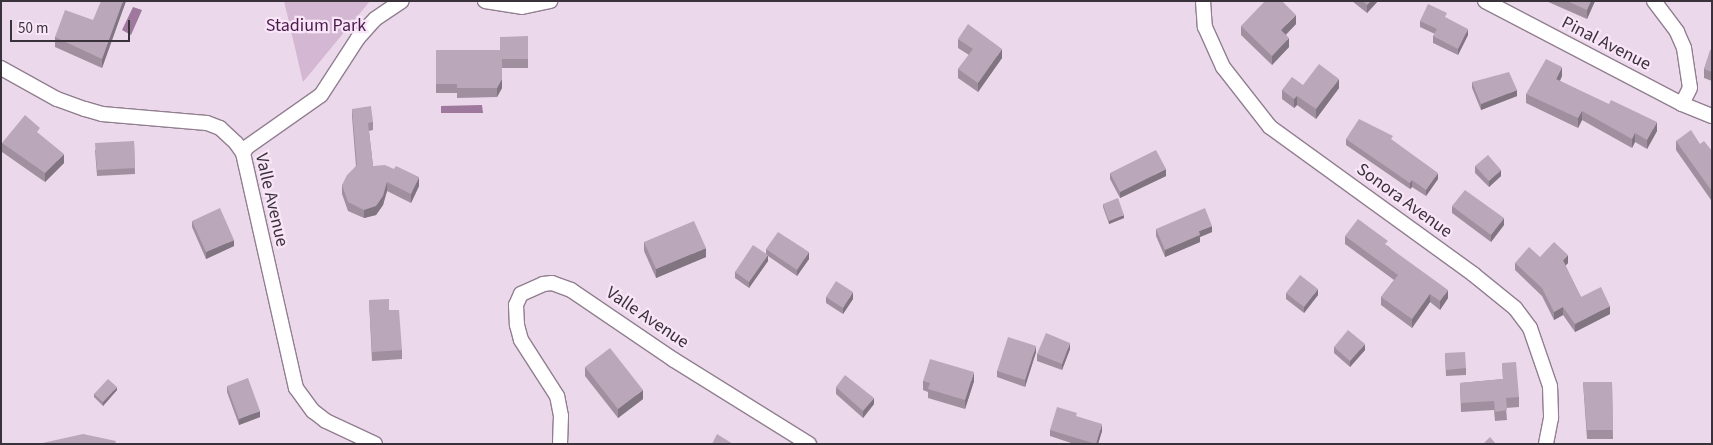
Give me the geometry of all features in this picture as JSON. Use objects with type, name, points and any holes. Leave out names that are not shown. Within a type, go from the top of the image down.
[{"type":"street","points":[[242,153],[247,147],[321,95],[358,38],[375,19],[402,1]]},
{"type":"street","points":[[485,1],[522,7],[550,1]]},
{"type":"street","name":"Sonora Avenue","points":[[1203,1],[1205,27],[1223,67],[1270,127],[1473,274],[1514,308],[1530,328],[1550,386],[1551,418],[1546,444]]},
{"type":"street","name":"Pinal Avenue","points":[[1485,1],[1682,104],[1712,116]]},
{"type":"street","points":[[1654,1],[1684,48],[1690,88],[1682,104]]},
{"type":"street","name":"Valle Avenue","points":[[1,68],[56,99],[102,114],[207,123],[220,128],[242,153],[296,388],[313,411],[326,421],[375,444]]},
{"type":"street","name":"Valle Avenue","points":[[560,444],[561,416],[557,396],[521,340],[516,325],[516,305],[521,294],[543,284],[552,283],[571,290],[674,360],[809,444]]},
{"type":"green space","name":"Stadium Park","points":[[284,1],[370,1],[303,82]]},
{"type":"shaded area","points":[[133,7],[142,10],[131,35],[122,30]]},
{"type":"shaded area","points":[[482,105],[483,113],[441,113],[441,106]]},
{"type":"building","points":[[101,1],[123,1],[102,59],[55,37],[65,10],[93,20]]},
{"type":"building","points":[[1265,1],[1282,1],[1296,15],[1281,30],[1289,38],[1272,56],[1241,26]]},
{"type":"building","points":[[1363,1],[1371,1],[1367,5]]},
{"type":"building","points":[[1567,1],[1591,1],[1587,10]]},
{"type":"building","points":[[1428,4],[1447,13],[1445,17],[1468,29],[1458,49],[1433,36],[1437,29],[1420,21]]},
{"type":"building","points":[[968,24],[1002,49],[978,83],[958,69],[973,49],[958,39]]},
{"type":"building","points":[[528,36],[528,59],[502,59],[502,79],[497,88],[457,88],[457,84],[436,84],[436,50],[500,50],[500,37]]},
{"type":"building","points":[[1710,50],[1712,50],[1712,72],[1704,69]]},
{"type":"building","points":[[1546,59],[1562,67],[1556,79],[1609,104],[1611,100],[1657,122],[1647,140],[1635,133],[1632,139],[1582,111],[1578,118],[1526,94]]},
{"type":"building","points":[[1319,64],[1339,79],[1316,109],[1297,96],[1294,99],[1282,90],[1292,77],[1303,85]]},
{"type":"building","points":[[1509,72],[1517,90],[1481,104],[1472,82]]},
{"type":"building","points":[[371,106],[373,122],[368,123],[373,166],[385,165],[394,169],[396,166],[419,177],[411,194],[387,182],[383,196],[376,206],[364,210],[348,202],[342,185],[347,175],[357,165],[352,109]]},
{"type":"building","points":[[25,115],[40,128],[37,132],[64,154],[45,173],[2,143]]},
{"type":"building","points":[[1359,119],[1393,136],[1391,139],[1438,173],[1426,190],[1412,180],[1410,183],[1346,139]]},
{"type":"building","points":[[1691,130],[1700,144],[1704,141],[1712,151],[1712,190],[1676,141]]},
{"type":"building","points":[[134,141],[135,168],[97,170],[95,143]]},
{"type":"building","points":[[1156,150],[1166,169],[1120,192],[1110,173]]},
{"type":"building","points":[[1488,155],[1501,170],[1489,181],[1475,166]]},
{"type":"building","points":[[1465,190],[1504,218],[1491,235],[1452,206]]},
{"type":"building","points":[[1118,198],[1124,215],[1109,221],[1103,204]]},
{"type":"building","points":[[220,208],[234,240],[206,252],[192,221]]},
{"type":"building","points":[[1205,208],[1212,226],[1199,231],[1200,235],[1165,250],[1156,229]]},
{"type":"building","points":[[1358,219],[1388,241],[1385,244],[1390,248],[1448,290],[1440,301],[1430,294],[1412,319],[1381,297],[1398,275],[1345,236]]},
{"type":"building","points":[[694,221],[706,248],[656,269],[644,242]]},
{"type":"building","points":[[778,232],[809,252],[797,270],[766,249]]},
{"type":"building","points":[[1554,242],[1568,255],[1563,260],[1581,297],[1601,287],[1610,306],[1575,324],[1563,307],[1554,312],[1542,288],[1515,263],[1529,247],[1540,257]]},
{"type":"building","points":[[753,245],[768,255],[749,282],[735,272]]},
{"type":"building","points":[[1300,275],[1318,289],[1304,307],[1286,293]]},
{"type":"building","points":[[836,281],[853,292],[843,308],[826,297]]},
{"type":"building","points":[[389,299],[389,310],[399,310],[402,350],[372,352],[369,300]]},
{"type":"building","points":[[1348,330],[1365,344],[1350,361],[1334,347]]},
{"type":"building","points":[[1046,333],[1070,343],[1062,364],[1037,354]]},
{"type":"building","points":[[1008,337],[1036,346],[1025,380],[997,371]]},
{"type":"building","points":[[610,348],[643,390],[618,409],[585,367]]},
{"type":"building","points":[[1465,352],[1466,368],[1446,370],[1445,353]]},
{"type":"building","points":[[930,359],[974,372],[965,400],[928,389],[930,383],[923,381]]},
{"type":"building","points":[[1516,362],[1519,397],[1506,398],[1507,410],[1495,412],[1494,401],[1461,403],[1460,383],[1503,379],[1502,363]]},
{"type":"building","points":[[845,375],[874,398],[863,411],[836,387]]},
{"type":"building","points":[[248,378],[260,411],[239,419],[227,386]]},
{"type":"building","points":[[108,379],[117,387],[103,402],[94,394]]},
{"type":"building","points":[[1583,382],[1612,382],[1613,430],[1587,430]]},
{"type":"building","points":[[1057,407],[1077,413],[1076,416],[1102,424],[1096,444],[1050,430]]},
{"type":"building","points":[[83,434],[116,441],[115,444],[38,444]]},
{"type":"building","points":[[717,434],[733,444],[712,444]]},
{"type":"building","points":[[1490,437],[1496,444],[1483,444]]}]
